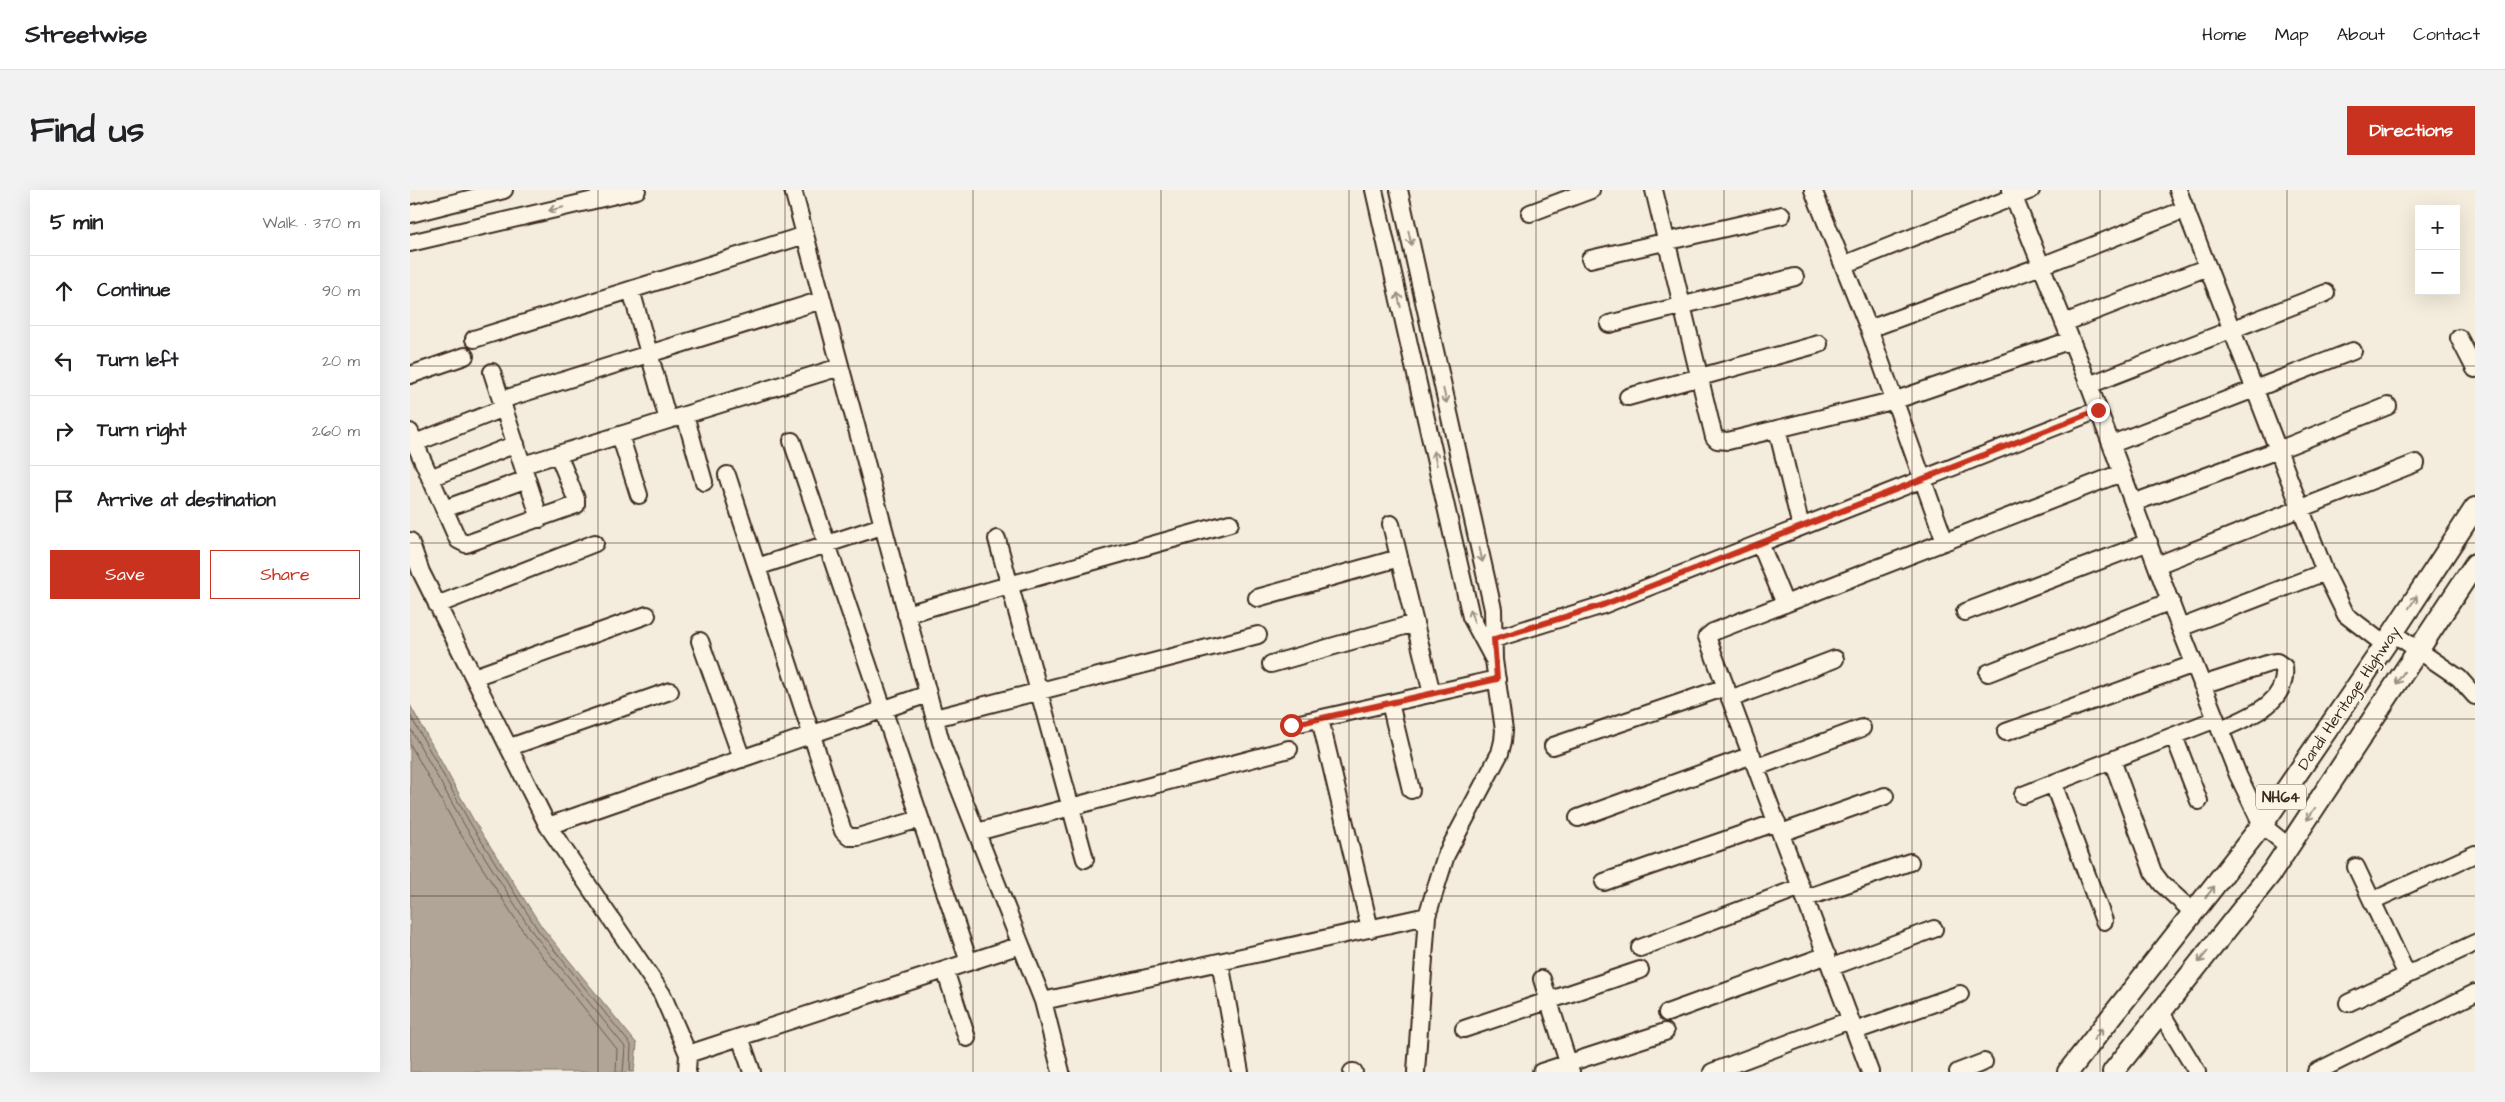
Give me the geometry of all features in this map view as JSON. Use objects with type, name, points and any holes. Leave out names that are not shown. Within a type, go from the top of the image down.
[{"type":"main road","name":"Dandi Heritage Highway","points":[[2068,1072],[2262,825],[2389,639],[2475,508]]},
{"type":"main road","name":"Dandi Heritage Highway","points":[[2113,1072],[2272,872],[2475,564]]},
{"type":"street","points":[[410,214],[504,190]]},
{"type":"street","points":[[410,243],[637,190]]},
{"type":"street","points":[[793,190],[941,742],[1043,1001],[1061,1072]]},
{"type":"street","points":[[1374,190],[1471,616],[1494,660]]},
{"type":"street","points":[[1399,190],[1494,609],[1494,660],[1504,730],[1500,753],[1446,855],[1427,916],[1416,1072]]},
{"type":"street","points":[[1530,213],[1591,190]]},
{"type":"street","points":[[1654,190],[1717,440],[1728,441],[1896,400],[2071,340]]},
{"type":"street","points":[[1813,190],[1896,400],[1945,542]]},
{"type":"street","points":[[1843,265],[2012,193],[2030,190]]},
{"type":"street","points":[[2178,190],[2325,572],[2346,615],[2389,639],[2418,650],[2458,678],[2475,696]]},
{"type":"street","points":[[2012,193],[2112,444],[2121,473],[2238,776],[2262,825],[2289,847]]},
{"type":"street","points":[[1869,329],[2041,266],[2186,209]]},
{"type":"street","points":[[1590,259],[1782,215]]},
{"type":"street","points":[[474,339],[805,235]]},
{"type":"street","points":[[2064,323],[2208,267]]},
{"type":"street","points":[[1609,324],[1795,277]]},
{"type":"street","points":[[631,290],[668,420]]},
{"type":"street","points":[[2089,385],[2326,293]]},
{"type":"street","points":[[558,454],[576,499],[576,505],[466,544],[458,540],[412,438],[503,404],[649,354],[822,300]]},
{"type":"street","points":[[2459,338],[2475,369]]},
{"type":"street","points":[[1628,397],[1819,344]]},
{"type":"street","points":[[2112,444],[2353,351]]},
{"type":"street","points":[[410,375],[465,356]]},
{"type":"street","points":[[444,509],[525,472],[558,454],[840,367]]},
{"type":"street","points":[[492,372],[540,519]]},
{"type":"street","points":[[2133,503],[2278,450],[2388,406]]},
{"type":"street","points":[[1494,639],[1603,605],[2098,410]]},
{"type":"street","points":[[685,415],[704,482]]},
{"type":"street","points":[[1777,429],[1801,527]]},
{"type":"street","points":[[620,435],[638,494]]},
{"type":"street","points":[[792,441],[969,962]]},
{"type":"street","points":[[430,478],[516,444]]},
{"type":"street","points":[[2157,565],[2301,510],[2416,463]]},
{"type":"street","points":[[1870,1072],[1830,961],[1708,642],[1708,634],[2121,473]]},
{"type":"street","points":[[727,475],[844,831],[849,837],[858,837],[920,819]]},
{"type":"street","points":[[906,614],[1230,523]]},
{"type":"street","points":[[1391,524],[1432,694]]},
{"type":"street","points":[[756,566],[882,526]]},
{"type":"street","points":[[997,539],[1085,858]]},
{"type":"street","points":[[410,541],[421,572],[548,826],[662,994],[688,1054],[687,1072]]},
{"type":"street","points":[[1965,612],[2148,542]]},
{"type":"street","points":[[437,605],[595,543]]},
{"type":"street","points":[[1760,543],[1784,604]]},
{"type":"street","points":[[1257,598],[1400,558]]},
{"type":"street","points":[[2180,628],[2325,572]]},
{"type":"street","points":[[1988,673],[2170,601]]},
{"type":"street","points":[[474,677],[647,615]]},
{"type":"street","points":[[1271,664],[1415,623]]},
{"type":"street","points":[[935,718],[1258,636]]},
{"type":"street","points":[[700,640],[742,759]]},
{"type":"street","points":[[1553,746],[1835,659]]},
{"type":"street","points":[[2023,795],[2174,736],[2218,725],[2270,705],[2279,693],[2285,674],[2284,667],[2277,662],[2270,663],[2202,685]]},
{"type":"street","points":[[2006,732],[2194,664]]},
{"type":"street","points":[[2458,678],[2475,675]]},
{"type":"street","points":[[1291,725],[1432,694],[1498,687]]},
{"type":"street","points":[[510,747],[670,691]]},
{"type":"street","points":[[548,826],[742,759],[811,733],[928,694]]},
{"type":"street","points":[[1390,703],[1411,790]]},
{"type":"street","points":[[1320,719],[1373,928]]},
{"type":"street","points":[[1578,818],[1862,728]]},
{"type":"street","points":[[2174,736],[2199,801]]},
{"type":"street","points":[[977,832],[1289,749]]},
{"type":"street","points":[[2112,760],[2153,872],[2162,884],[2194,913]]},
{"type":"street","points":[[2054,784],[2104,921]]},
{"type":"street","points":[[1604,882],[1886,796]]},
{"type":"street","points":[[2372,901],[2475,854]]},
{"type":"street","points":[[1640,948],[1804,893],[1910,862]]},
{"type":"street","points":[[2356,867],[2407,975]]},
{"type":"street","points":[[1043,1001],[1427,916]]},
{"type":"street","points":[[1667,1013],[1934,929]]},
{"type":"street","points":[[2348,1003],[2475,943]]},
{"type":"street","points":[[688,1054],[1021,945]]},
{"type":"street","points":[[1220,962],[1240,1072]]},
{"type":"street","points":[[945,970],[966,1038]]},
{"type":"street","points":[[1464,1029],[1640,970]]},
{"type":"street","points":[[1542,979],[1570,1068]]},
{"type":"street","points":[[2316,1072],[2475,993]]},
{"type":"street","points":[[1712,1072],[1852,1026],[1960,994]]},
{"type":"street","points":[[2160,1011],[2197,1072]]},
{"type":"street","points":[[1541,1072],[1570,1068],[1665,1032]]},
{"type":"street","points":[[740,1037],[752,1072]]},
{"type":"street","points":[[1958,1072],[1984,1062]]},
{"type":"water","points":[[410,705],[474,821],[542,927],[637,1044],[634,1072],[410,1072]]},
{"type":"route","points":[[1291,725],[1497,679],[1494,660],[1494,639],[1603,605],[2098,410]]}]
